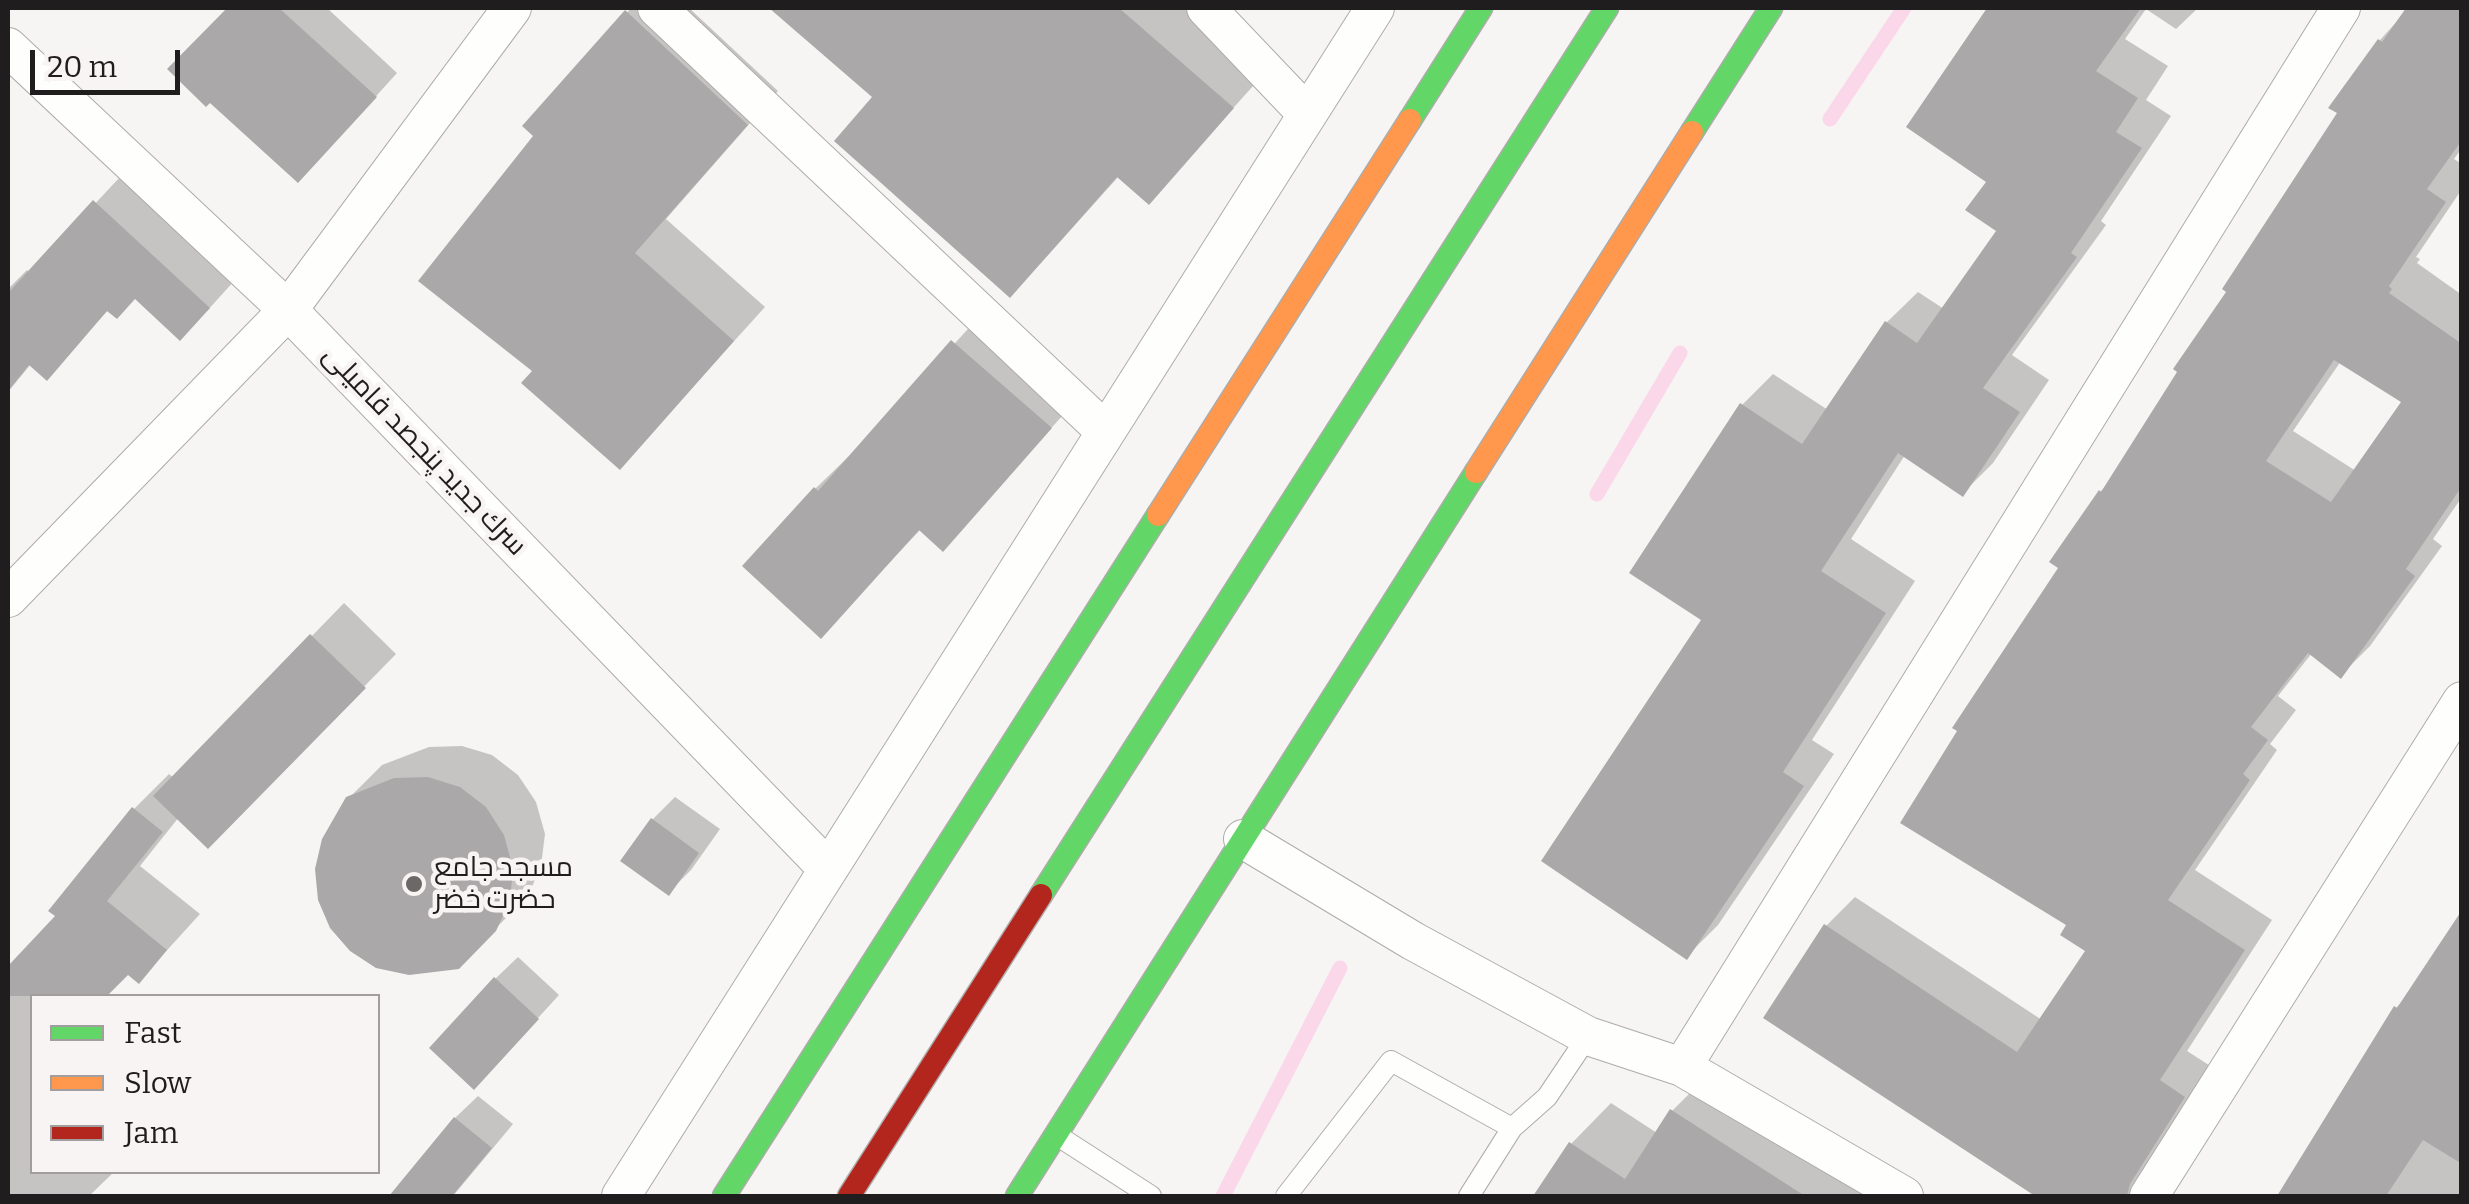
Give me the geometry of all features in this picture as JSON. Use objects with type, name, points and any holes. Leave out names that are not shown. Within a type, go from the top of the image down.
[{"type":"main road","points":[[724,1196],[1481,8]]},
{"type":"main road","points":[[849,1196],[1607,8]]},
{"type":"main road","points":[[1017,1196],[1771,8]]},
{"type":"street","points":[[8,598],[288,310],[512,8]]},
{"type":"street","points":[[657,8],[1105,431]]},
{"type":"street","points":[[1206,8],[1307,114]]},
{"type":"street","points":[[621,1196],[1375,8]]},
{"type":"street","points":[[1682,1067],[2341,8]]},
{"type":"street","name":"سرك جدید پنجصد فامیلی","points":[[8,47],[288,310],[827,868]]},
{"type":"street","points":[[2150,1196],[2462,701]]},
{"type":"street","points":[[1243,839],[1413,941],[1588,1036],[1682,1067],[1904,1196]]},
{"type":"lane","points":[[1468,1196],[1512,1128],[1547,1097],[1588,1036]]},
{"type":"lane","points":[[1286,1196],[1391,1061],[1512,1128]]},
{"type":"lane","points":[[1056,1135],[1151,1196]]},
{"type":"building","points":[[227,8],[279,8],[377,97],[298,183],[210,103],[206,107],[167,69]]},
{"type":"building","points":[[769,8],[1119,8],[1234,108],[1149,205],[1117,177],[1010,298],[834,141],[872,97]]},
{"type":"building","points":[[1987,8],[2141,8],[2096,71],[2138,98],[2116,132],[2142,148],[2071,253],[2077,257],[1983,388],[2020,412],[1963,497],[1898,453],[1821,571],[1886,613],[1783,772],[1804,786],[1687,960],[1541,861],[1701,620],[1629,573],[1740,403],[1802,444],[1885,321],[1917,343],[1996,231],[1965,210],[1986,182],[1906,127]]},
{"type":"building","points":[[2406,8],[2462,8],[2462,140],[2427,189],[2446,202],[2389,286],[2389,293],[2462,344],[2462,486],[2406,569],[2415,576],[2341,679],[2308,653],[2251,727],[2268,740],[2243,774],[2250,780],[2168,900],[2245,950],[2160,1080],[2185,1097],[2130,1184],[2127,1196],[2035,1196],[1763,1018],[1824,924],[2017,1052],[2085,951],[2060,935],[2066,925],[1900,823],[1957,731],[1952,728],[2058,568],[2049,562],[2101,492],[2177,372],[2173,369],[2226,292],[2222,289],[2337,113],[2328,108],[2378,39],[2382,42]],"holes":[[[2334,360],[2401,402],[2331,502],[2266,461]]]},
{"type":"building","points":[[625,10],[748,125],[635,253],[734,341],[620,470],[521,383],[532,371],[418,281],[533,136],[522,126]]},
{"type":"building","points":[[93,200],[210,308],[180,341],[135,299],[117,319],[107,311],[47,381],[29,365],[8,391],[8,293]]},
{"type":"building","points":[[951,340],[1052,428],[943,552],[919,530],[821,639],[742,566],[814,487],[818,491]]},
{"type":"building","points":[[310,634],[366,688],[208,849],[153,796]]},
{"type":"building","name":"مسجد جامع حضرت خضر","points":[[428,777],[460,787],[486,807],[504,835],[513,868],[510,901],[496,931],[459,969],[409,975],[376,968],[350,951],[330,928],[318,900],[315,869],[322,839],[346,797],[394,778]]},
{"type":"building","points":[[132,807],[163,832],[107,901],[167,950],[139,984],[128,975],[109,994],[8,996],[8,966],[55,916],[48,911]]},
{"type":"building","points":[[651,818],[699,853],[669,896],[620,861]]},
{"type":"building","points":[[2462,910],[2462,1164],[2423,1140],[2386,1196],[2277,1196],[2394,1006],[2397,1008]]},
{"type":"building","points":[[494,977],[539,1019],[474,1090],[429,1048]]},
{"type":"building","points":[[1670,1109],[1805,1196],[1533,1196],[1569,1142],[1625,1179]]},
{"type":"building","points":[[454,1117],[492,1148],[452,1196],[389,1196]]},
{"type":"waterway","points":[[1830,119],[1904,8]]},
{"type":"waterway","points":[[1597,494],[1680,353]]},
{"type":"waterway","points":[[1223,1196],[1340,968]]},
{"type":"traffic: fast","points":[[1410,120],[1481,8]]},
{"type":"traffic: fast","points":[[1041,895],[1607,8]]},
{"type":"traffic: fast","points":[[1692,132],[1771,8]]},
{"type":"traffic: fast","points":[[1017,1196],[1476,472]]},
{"type":"traffic: fast","points":[[724,1196],[1158,515]]},
{"type":"traffic: slow","points":[[1158,515],[1410,120]]},
{"type":"traffic: slow","points":[[1476,472],[1692,132]]},
{"type":"traffic: jam","points":[[849,1196],[1041,895]]},
{"type":"place","name":"مسجد جامع حضرت خضر","points":[[414,884]]}]
